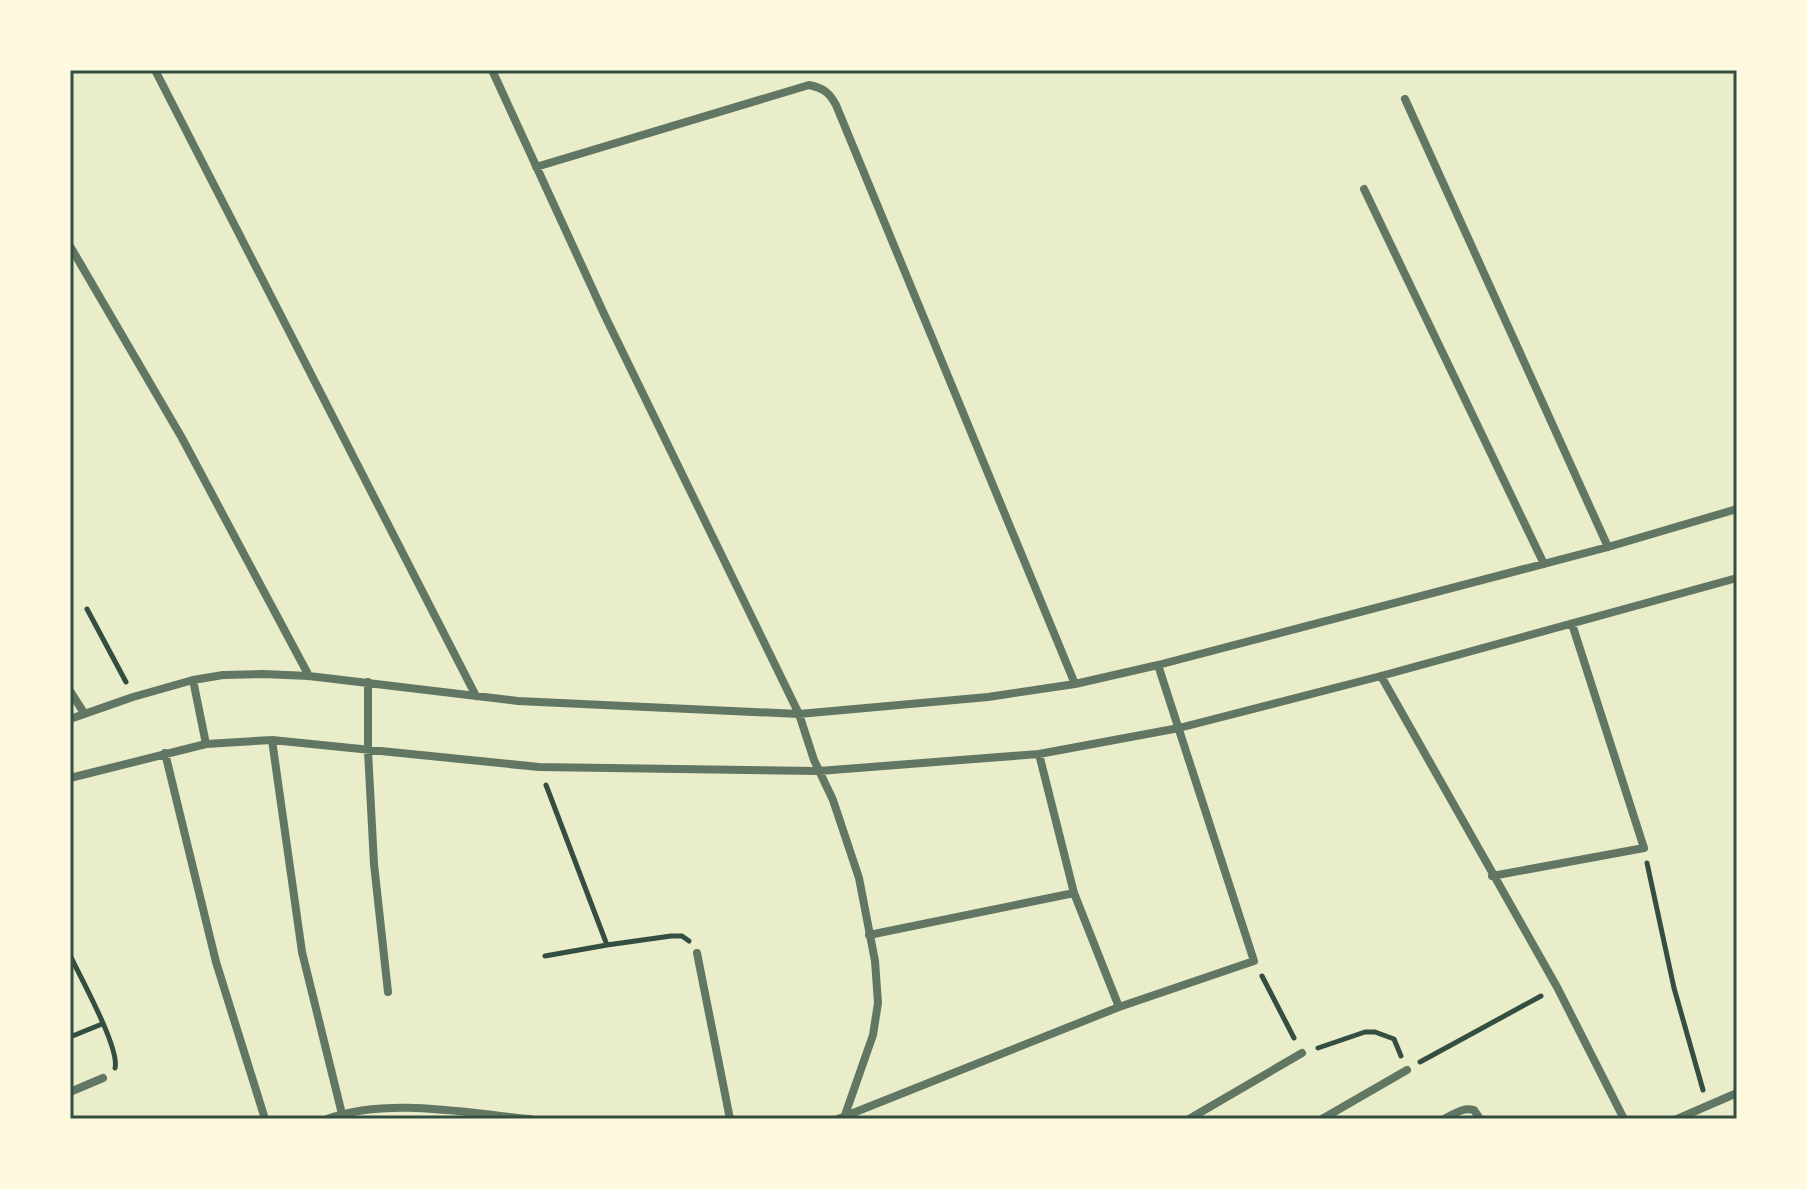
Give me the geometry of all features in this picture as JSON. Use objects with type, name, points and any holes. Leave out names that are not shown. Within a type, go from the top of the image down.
[{"type":"street","points":[[155,70],[476,696]]},
{"type":"street","points":[[492,70],[605,316],[799,714],[833,800],[859,878],[875,961],[878,1003],[873,1035],[841,1117]]},
{"type":"street","points":[[536,167],[809,85],[830,94],[1075,684]]},
{"type":"street","points":[[1405,99],[1608,547]]},
{"type":"street","points":[[1364,189],[1544,564]]},
{"type":"street","points":[[70,246],[182,438],[309,676]]},
{"type":"street","points":[[70,719],[193,680],[223,675],[263,674],[368,682],[518,701],[799,714],[988,697],[1075,684],[1158,665],[1608,547],[1737,509]]},
{"type":"street","points":[[70,778],[206,744],[272,740],[539,767],[819,771],[1039,754],[1179,728],[1737,578]]},
{"type":"street","points":[[1492,876],[1644,848],[1572,624]]},
{"type":"street","points":[[841,1117],[1119,1007],[1254,961],[1158,665]]},
{"type":"street","points":[[1381,676],[1557,987],[1624,1119]]},
{"type":"street","points":[[193,680],[206,744]]},
{"type":"street","points":[[368,682],[374,864],[388,992]]},
{"type":"street","points":[[70,691],[84,713]]},
{"type":"street","points":[[272,740],[302,952],[342,1114]]},
{"type":"street","points":[[165,753],[216,962],[265,1119]]},
{"type":"street","points":[[1039,754],[1074,893],[1119,1007]]},
{"type":"street","points":[[869,935],[1074,893]]},
{"type":"street","points":[[697,953],[730,1119]]},
{"type":"street","points":[[1189,1119],[1302,1053]]},
{"type":"street","points":[[1322,1119],[1407,1070]]},
{"type":"street","points":[[70,1092],[103,1078]]},
{"type":"street","points":[[1677,1119],[1737,1093]]},
{"type":"street","points":[[327,1119],[364,1109],[411,1108],[530,1119]]},
{"type":"street","points":[[1444,1119],[1469,1109],[1474,1110],[1480,1119]]},
{"type":"path","points":[[87,609],[133,697]]},
{"type":"path","points":[[539,767],[607,945]]},
{"type":"path","points":[[1644,848],[1674,988],[1707,1106]]},
{"type":"path","points":[[545,956],[671,936],[682,936],[697,953]]},
{"type":"path","points":[[70,955],[116,1059],[112,1073],[103,1078]]},
{"type":"path","points":[[1254,961],[1302,1053],[1365,1032],[1375,1032],[1394,1039],[1407,1070],[1557,987]]},
{"type":"path","points":[[70,1037],[102,1024]]}]
